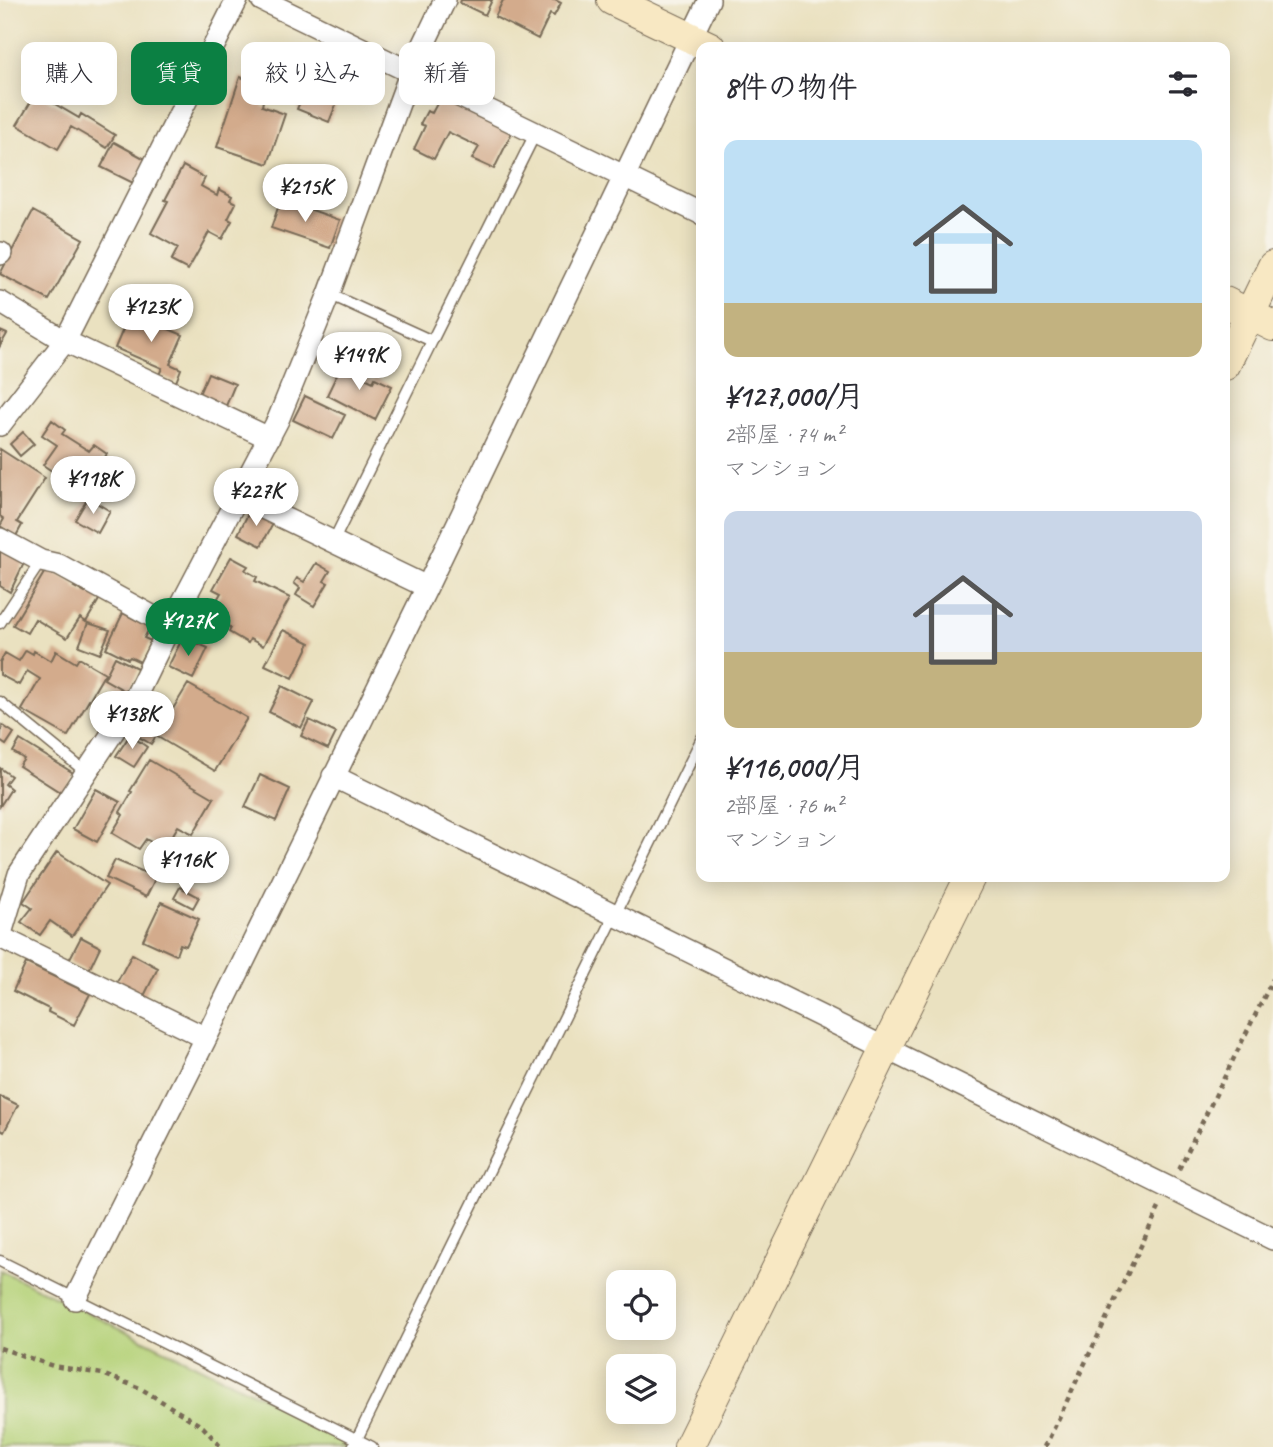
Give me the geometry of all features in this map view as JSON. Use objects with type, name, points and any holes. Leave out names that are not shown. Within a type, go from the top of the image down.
[{"type":"street","points":[[0,425],[65,341],[237,0]]},
{"type":"street","points":[[262,0],[399,65]]},
{"type":"street","points":[[425,42],[445,0]]},
{"type":"street","points":[[612,0],[700,42],[709,0]]},
{"type":"street","points":[[75,1299],[427,587],[625,175],[696,49]]},
{"type":"street","points":[[206,1038],[0,937],[19,874],[133,702],[278,421],[329,294],[399,104]]},
{"type":"street","points":[[481,105],[696,211]]},
{"type":"street","points":[[1230,354],[1273,267]]},
{"type":"street","points":[[0,302],[65,341],[269,438]]},
{"type":"street","points":[[238,496],[427,587]]},
{"type":"street","points":[[0,539],[41,561],[59,565],[170,626]]},
{"type":"street","points":[[333,776],[1273,1239]]},
{"type":"street","points":[[689,1447],[968,882]]},
{"type":"lane","points":[[334,541],[536,132]]},
{"type":"lane","points":[[329,294],[432,341]]},
{"type":"lane","points":[[0,623],[41,561]]},
{"type":"lane","points":[[0,702],[87,774]]},
{"type":"lane","points":[[355,1443],[696,750]]},
{"type":"lane","points":[[0,1261],[355,1443],[372,1447]]},
{"type":"path","points":[[1045,1447],[1168,1189],[1273,979]]},
{"type":"path","points":[[0,1348],[53,1366],[102,1374],[140,1388],[203,1427],[221,1447]]},
{"type":"green space","points":[[0,1270],[365,1447],[0,1447]]},
{"type":"building","points":[[461,0],[492,0],[485,15],[460,3]]},
{"type":"building","points":[[503,0],[555,0],[561,3],[554,16],[550,14],[538,39],[495,17]]},
{"type":"building","points":[[240,77],[241,105],[262,105],[285,114],[268,164],[217,147]]},
{"type":"building","points":[[29,105],[57,105],[79,118],[81,114],[115,135],[107,148],[71,127],[58,149],[17,125]]},
{"type":"building","points":[[299,105],[336,105],[329,122],[297,109]]},
{"type":"building","points":[[436,105],[454,105],[512,133],[494,169],[472,159],[479,147],[448,132],[434,159],[414,149],[425,126],[420,124],[427,111],[432,113]]},
{"type":"building","points":[[114,142],[147,160],[135,184],[101,167]]},
{"type":"building","points":[[183,166],[205,178],[201,186],[217,195],[219,189],[232,196],[230,200],[236,203],[228,219],[232,221],[222,239],[209,232],[188,270],[171,261],[178,248],[151,233]]},
{"type":"building","points":[[281,199],[340,220],[330,248],[271,228]]},
{"type":"building","points":[[33,211],[83,239],[49,300],[0,274]]},
{"type":"building","points":[[130,313],[183,335],[170,364],[181,369],[176,382],[159,375],[162,368],[115,348]]},
{"type":"building","points":[[0,331],[7,334],[0,346]]},
{"type":"building","points":[[341,366],[373,382],[375,378],[392,386],[375,420],[327,395]]},
{"type":"building","points":[[208,373],[235,384],[226,406],[199,394]]},
{"type":"building","points":[[305,396],[345,415],[333,439],[293,420]]},
{"type":"building","points":[[52,420],[65,430],[62,434],[89,451],[94,445],[107,454],[82,491],[43,465],[57,445],[42,435]]},
{"type":"building","points":[[23,432],[34,444],[20,456],[10,444]]},
{"type":"building","points":[[0,449],[45,478],[17,522],[22,525],[16,536],[0,526],[4,519],[0,516]]},
{"type":"building","points":[[88,498],[110,511],[98,533],[75,520]]},
{"type":"building","points":[[250,510],[274,522],[261,546],[238,534]]},
{"type":"building","points":[[0,548],[25,561],[10,592],[0,586]]},
{"type":"building","points":[[231,557],[248,566],[245,570],[257,577],[255,581],[290,598],[263,646],[250,639],[248,643],[229,632],[231,628],[208,615],[221,593],[213,589]]},
{"type":"building","points":[[316,563],[330,571],[324,581],[328,583],[314,606],[296,595],[300,588],[294,583],[297,578],[304,582]]},
{"type":"building","points":[[47,568],[76,585],[74,587],[85,593],[87,590],[100,598],[86,622],[80,618],[67,638],[35,619],[27,633],[13,625]]},
{"type":"building","points":[[123,613],[150,627],[144,638],[151,641],[140,662],[106,648]]},
{"type":"building","points":[[88,623],[110,630],[100,654],[79,646]]},
{"type":"building","points":[[283,630],[310,643],[293,678],[265,665]]},
{"type":"building","points":[[183,637],[208,648],[193,679],[168,667]]},
{"type":"building","points":[[26,650],[33,654],[34,651],[51,661],[56,651],[76,663],[79,658],[105,673],[68,736],[22,710],[40,679],[27,671],[19,685],[0,675],[0,662],[5,653],[19,661]]},
{"type":"building","points":[[115,657],[139,669],[127,692],[104,679]]},
{"type":"building","points":[[188,684],[247,718],[215,771],[156,736],[151,744],[132,733],[148,705],[168,717]]},
{"type":"building","points":[[282,686],[314,702],[301,728],[269,712]]},
{"type":"building","points":[[309,720],[336,733],[328,749],[301,736]]},
{"type":"building","points":[[2,725],[14,733],[6,745],[0,741]]},
{"type":"building","points":[[130,735],[147,747],[134,767],[116,756]]},
{"type":"building","points":[[20,740],[75,774],[63,794],[19,766],[24,759],[13,752]]},
{"type":"building","points":[[149,760],[214,798],[193,834],[178,826],[164,850],[146,839],[139,849],[112,833],[123,815],[120,812],[132,792],[130,791]]},
{"type":"building","points":[[0,768],[11,776],[5,784],[11,789],[0,806]]},
{"type":"building","points":[[260,775],[290,789],[276,821],[245,807]]},
{"type":"building","points":[[96,789],[120,802],[97,842],[73,829]]},
{"type":"building","points":[[57,852],[107,885],[72,936],[50,921],[40,935],[21,922],[32,908],[23,902]]},
{"type":"building","points":[[115,860],[156,877],[146,897],[106,878]]},
{"type":"building","points":[[180,887],[199,897],[193,908],[174,898]]},
{"type":"building","points":[[161,902],[199,919],[186,946],[180,944],[176,955],[143,940]]},
{"type":"building","points":[[81,937],[100,947],[88,972],[68,962]]},
{"type":"building","points":[[132,954],[158,968],[143,998],[116,984]]},
{"type":"building","points":[[26,963],[90,994],[74,1025],[13,991]]},
{"type":"building","points":[[0,1096],[18,1105],[4,1132],[0,1130]]}]
